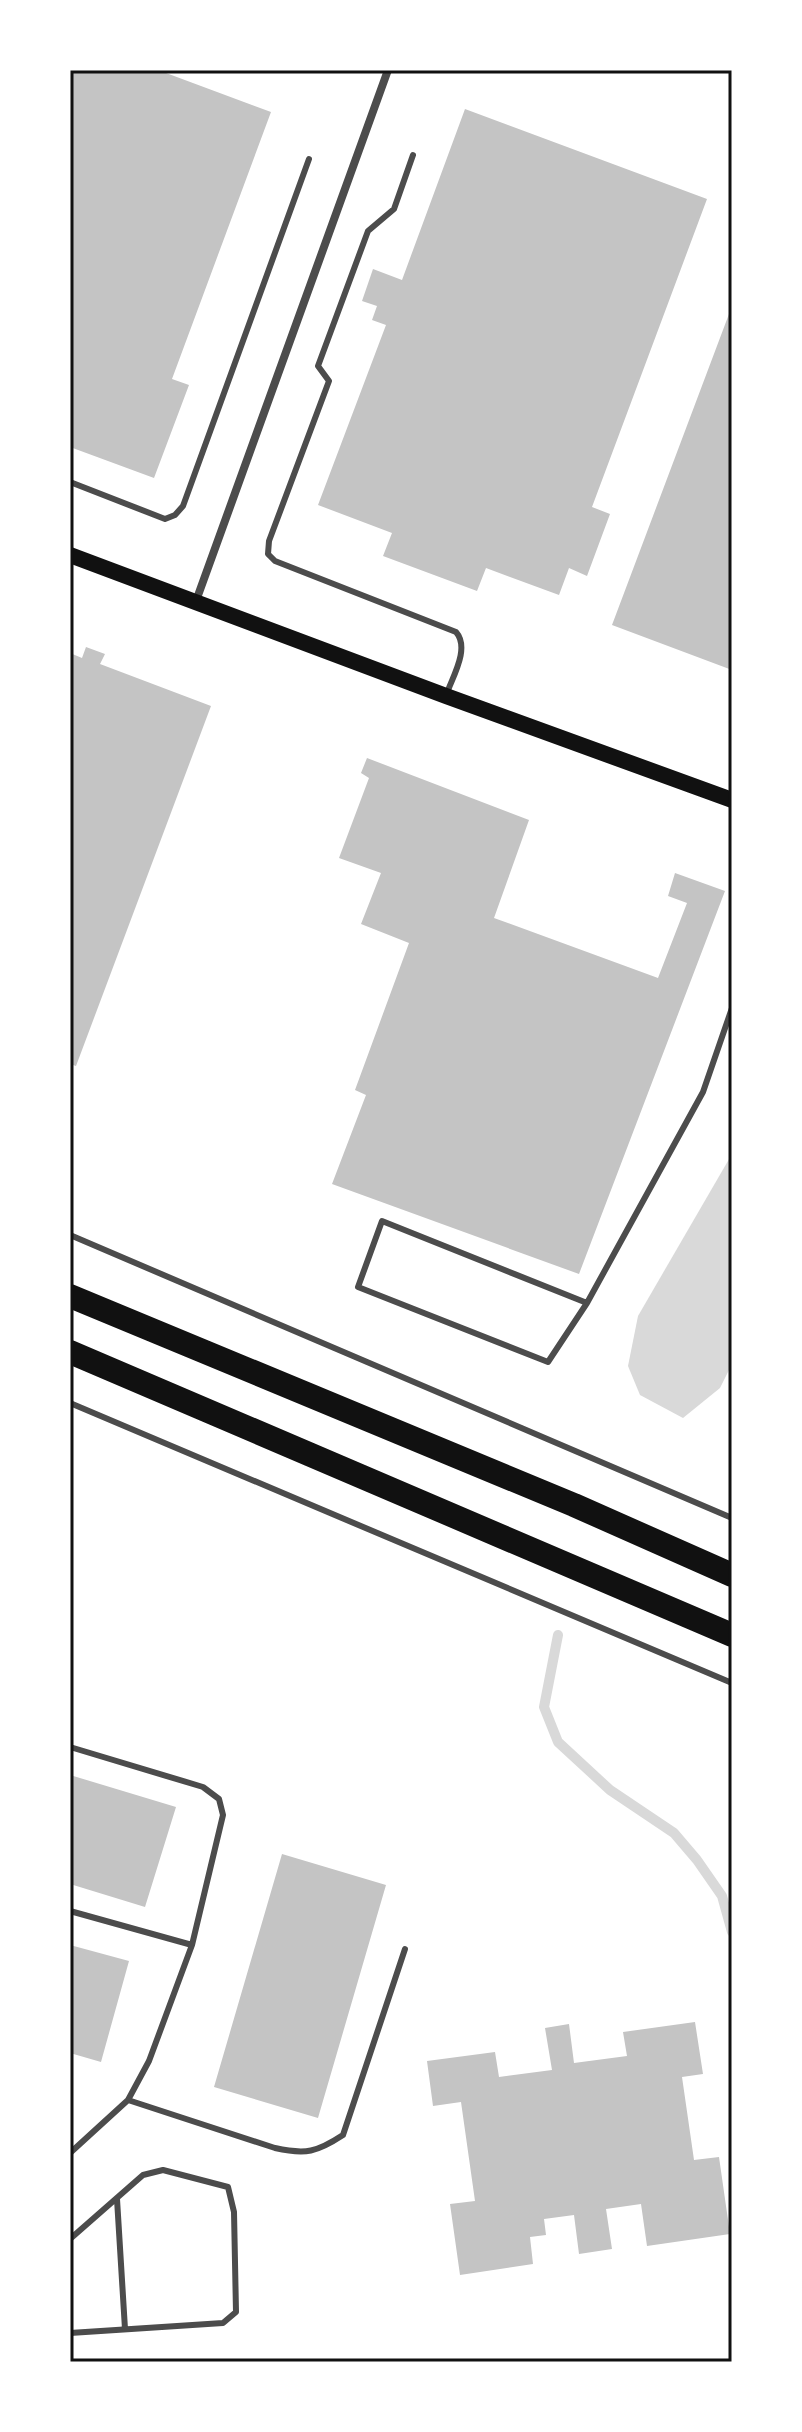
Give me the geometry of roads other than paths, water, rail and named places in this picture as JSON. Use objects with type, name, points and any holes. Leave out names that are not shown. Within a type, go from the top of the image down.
[{"type":"highway","points":[[70,1295],[574,1505],[732,1575]]},
{"type":"highway","points":[[70,1353],[732,1637]]},
{"type":"main road","points":[[70,555],[446,696],[727,795]]},
{"type":"street","points":[[196,601],[388,70]]},
{"type":"lane","points":[[413,155],[394,209],[368,231],[318,366],[329,381],[269,541],[268,554],[275,561],[456,632],[462,638],[462,651],[446,696]]},
{"type":"lane","points":[[70,482],[165,519],[175,515],[183,506],[309,159]]},
{"type":"lane","points":[[587,1303],[382,1221],[358,1287],[548,1362],[587,1303],[703,1092],[732,1008]]},
{"type":"lane","points":[[70,1235],[732,1518]]},
{"type":"lane","points":[[70,1403],[732,1683]]},
{"type":"lane","points":[[70,1747],[203,1787],[219,1799],[223,1815],[192,1945],[149,2061],[128,2100],[70,2153]]},
{"type":"lane","points":[[70,1911],[192,1945]]},
{"type":"lane","points":[[128,2100],[275,2148],[299,2153],[322,2149],[343,2135],[405,1949]]},
{"type":"lane","points":[[70,2143],[79,2146]]},
{"type":"lane","points":[[70,2239],[143,2175],[163,2170],[228,2187],[234,2212],[236,2312],[223,2323],[70,2333]]},
{"type":"lane","points":[[117,2199],[125,2329]]},
{"type":"waterway","points":[[558,1635],[544,1707],[558,1742],[610,1790],[674,1833],[722,1896],[732,1932]]}]
